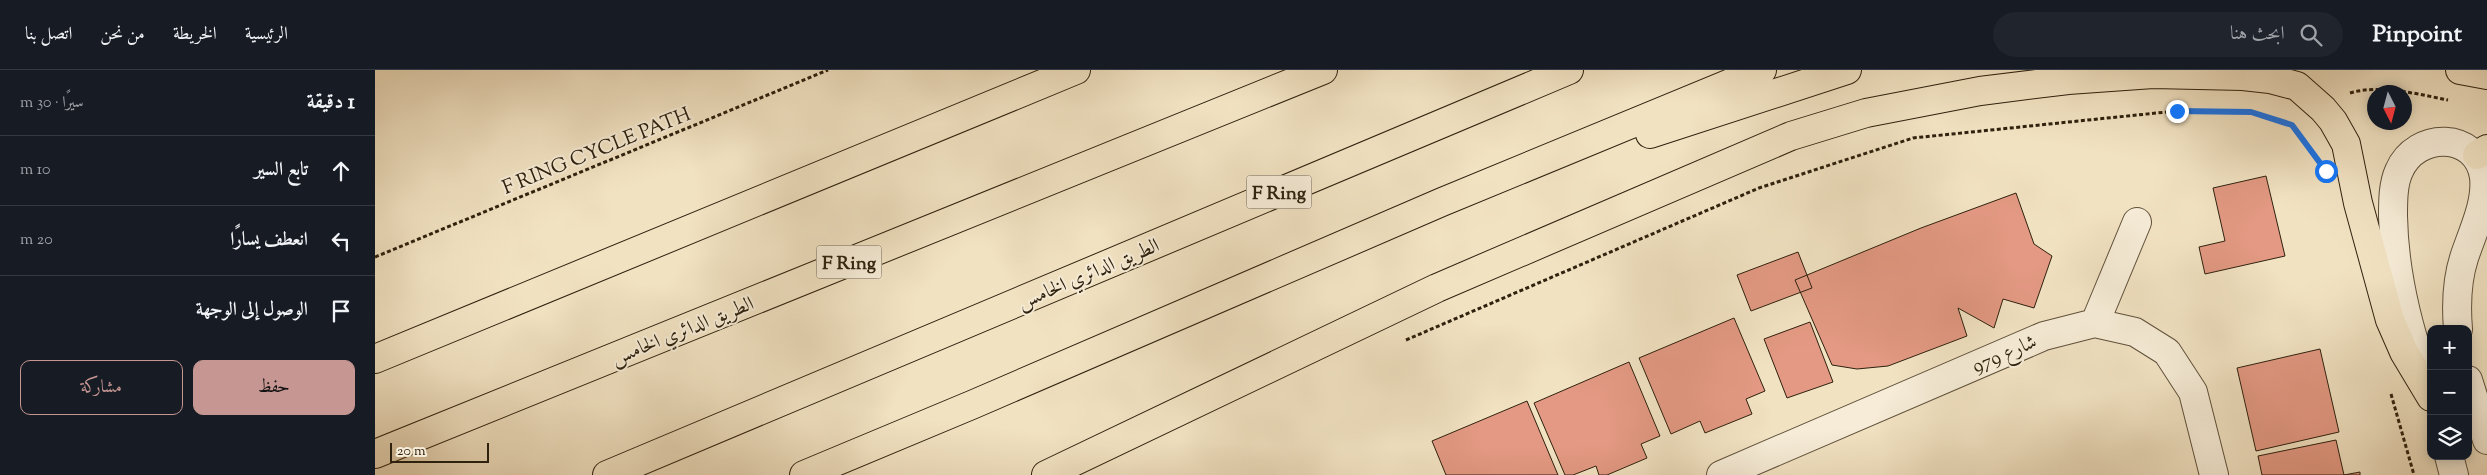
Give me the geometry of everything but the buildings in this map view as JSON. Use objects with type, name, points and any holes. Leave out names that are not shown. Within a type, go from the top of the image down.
[{"type":"highway","name":"الطريق الدائري الخامس","points":[[375,454],[1323,70]]},
{"type":"highway","name":"الطريق الدائري الخامس","points":[[607,475],[1569,70]]},
{"type":"highway","points":[[804,475],[974,404],[1441,202],[1762,70]]},
{"type":"highway","points":[[1441,202],[1847,70]]},
{"type":"highway","points":[[2460,70],[2487,75]]},
{"type":"highway","points":[[375,360],[1075,71]]},
{"type":"highway","points":[[1046,475],[1437,288],[1773,144],[1866,113],[1980,91],[2069,80],[2153,74],[2243,76],[2270,79],[2297,86],[2323,109],[2333,121],[2346,144],[2358,203],[2390,320],[2404,352],[2427,389]]},
{"type":"street","points":[[2427,384],[2408,326],[2398,282],[2393,239],[2393,194],[2398,172],[2407,156],[2423,145],[2442,141],[2460,144],[2482,152],[2484,198],[2463,260],[2459,278],[2458,325]]},
{"type":"street","points":[[2095,323],[2137,222]]},
{"type":"street","name":"شارع 979","points":[[1721,475],[2044,336],[2095,323],[2135,332],[2167,352],[2193,392],[2214,475]]},
{"type":"street","points":[[2472,393],[2487,440]]},
{"type":"street","points":[[2450,460],[2454,475]]},
{"type":"path","name":"F RING CYCLE PATH","points":[[375,257],[828,70]]},
{"type":"path","points":[[2292,125],[2323,109],[2338,98],[2363,89],[2407,92],[2451,100]]},
{"type":"path","points":[[1397,344],[1759,188],[1913,138],[2177,111],[2251,112],[2292,125],[2320,163]]},
{"type":"path","points":[[2390,389],[2415,475]]},
{"type":"route","points":[[2177,111],[2251,112],[2292,125],[2326,171]]}]
